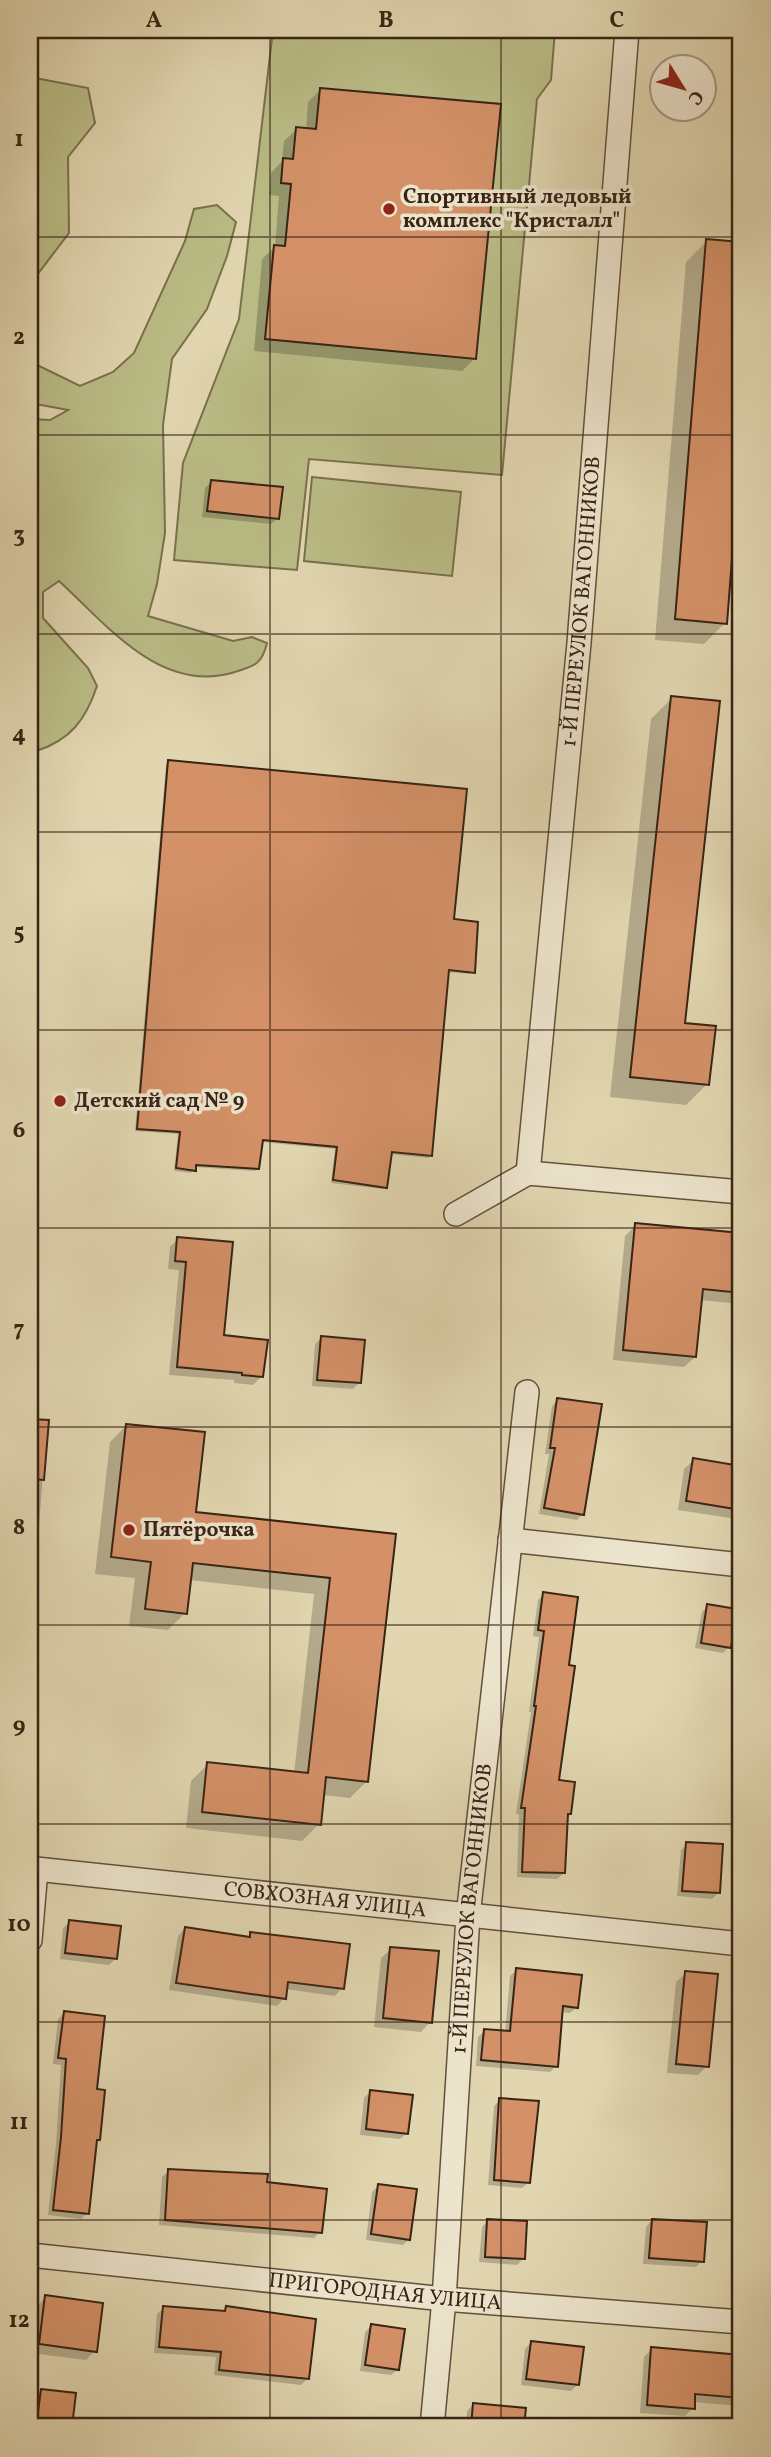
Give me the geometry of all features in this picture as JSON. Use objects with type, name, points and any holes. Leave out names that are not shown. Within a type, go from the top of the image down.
[{"type":"street","name":"1-Й ПЕРЕУЛОК ВАГОННИКОВ","points":[[528,1173],[580,629],[627,30]]},
{"type":"street","points":[[456,1214],[528,1173],[741,1192]]},
{"type":"street","name":"1-Й ПЕРЕУЛОК ВАГОННИКОВ","points":[[432,2427],[444,2299],[468,1916],[527,1392]]},
{"type":"street","points":[[510,1540],[741,1564]]},
{"type":"street","name":"СОВХОЗНАЯ УЛИЦА","points":[[30,1940],[36,1869],[741,1944]]},
{"type":"street","name":"ПРИГОРОДНАЯ УЛИЦА","points":[[30,2255],[444,2299],[741,2322]]},
{"type":"green space","name":"Спортивный ледовый комплекс \"Кристалл\"","points":[[273,30],[555,30],[551,80],[537,99],[502,475],[309,459],[297,570],[174,560],[183,463],[239,319]]},
{"type":"green space","points":[[30,77],[88,88],[95,123],[68,157],[69,233],[37,275],[30,280]]},
{"type":"green space","points":[[217,205],[236,222],[227,256],[207,309],[172,359],[163,425],[165,533],[157,584],[148,616],[233,641],[252,637],[267,643],[265,650],[257,663],[235,672],[208,676],[183,674],[159,665],[137,652],[59,581],[43,592],[43,618],[88,668],[97,686],[88,709],[76,727],[59,741],[36,751],[30,745],[30,419],[50,420],[68,410],[30,403],[30,356],[33,363],[80,386],[113,372],[134,353],[185,241],[194,209]]},
{"type":"green space","points":[[312,477],[461,492],[452,576],[304,561]]},
{"type":"building","points":[[320,88],[501,104],[476,359],[265,339],[274,245],[285,246],[291,184],[281,183],[283,158],[293,159],[296,127],[316,129]]},
{"type":"building","points":[[706,239],[741,242],[741,441],[727,624],[675,619]]},
{"type":"building","points":[[211,480],[283,487],[279,519],[207,511]]},
{"type":"building","points":[[671,696],[720,701],[685,1023],[716,1026],[709,1085],[630,1077]]},
{"type":"building","points":[[168,760],[467,789],[454,919],[478,922],[475,973],[449,970],[432,1156],[392,1152],[387,1188],[333,1180],[337,1147],[263,1140],[259,1169],[196,1165],[196,1171],[176,1168],[180,1132],[137,1129]]},
{"type":"building","points":[[635,1223],[741,1233],[741,1293],[703,1289],[696,1357],[623,1350]]},
{"type":"building","points":[[177,1237],[233,1242],[224,1335],[268,1340],[263,1377],[177,1367],[186,1262],[175,1261]]},
{"type":"building","points":[[321,1336],[365,1340],[361,1383],[317,1380]]},
{"type":"building","points":[[557,1398],[602,1404],[584,1515],[544,1508],[555,1448],[550,1448]]},
{"type":"building","points":[[30,1419],[49,1420],[44,1480],[30,1479]]},
{"type":"building","points":[[126,1424],[205,1432],[196,1512],[396,1534],[368,1782],[326,1777],[321,1825],[202,1812],[207,1762],[308,1773],[330,1578],[193,1563],[187,1614],[145,1609],[151,1562],[111,1557]]},
{"type":"building","points":[[693,1458],[741,1466],[741,1510],[686,1501]]},
{"type":"building","points":[[543,1592],[578,1597],[569,1665],[575,1666],[559,1780],[575,1782],[571,1814],[568,1814],[565,1873],[522,1872],[525,1808],[521,1808],[544,1631],[538,1630]]},
{"type":"building","points":[[707,1604],[737,1609],[731,1648],[701,1643]]},
{"type":"building","points":[[686,1842],[723,1844],[720,1893],[682,1891]]},
{"type":"building","points":[[69,1920],[121,1926],[117,1959],[65,1953]]},
{"type":"building","points":[[185,1927],[250,1937],[250,1932],[350,1944],[344,1989],[288,1982],[286,1999],[176,1983]]},
{"type":"building","points":[[390,1947],[439,1951],[432,2023],[383,2018]]},
{"type":"building","points":[[516,1968],[582,1975],[578,2008],[563,2006],[558,2067],[481,2060],[484,2029],[510,2031]]},
{"type":"building","points":[[685,1971],[718,1974],[709,2067],[676,2064]]},
{"type":"building","points":[[64,2011],[105,2016],[97,2089],[105,2090],[89,2214],[53,2210],[66,2059],[58,2058]]},
{"type":"building","points":[[370,2090],[413,2095],[408,2134],[366,2129]]},
{"type":"building","points":[[499,2098],[539,2101],[530,2183],[494,2180]]},
{"type":"building","points":[[168,2169],[268,2174],[267,2182],[327,2189],[322,2233],[165,2220]]},
{"type":"building","points":[[378,2184],[417,2189],[410,2240],[371,2234]]},
{"type":"building","points":[[487,2219],[527,2221],[525,2259],[485,2257]]},
{"type":"building","points":[[652,2219],[707,2222],[704,2262],[649,2258]]},
{"type":"building","points":[[45,2295],[103,2303],[97,2352],[39,2344]]},
{"type":"building","points":[[163,2306],[225,2311],[226,2306],[316,2319],[309,2379],[219,2370],[221,2352],[159,2347]]},
{"type":"building","points":[[371,2324],[405,2329],[399,2370],[365,2365]]},
{"type":"building","points":[[531,2341],[584,2347],[579,2385],[526,2379]]},
{"type":"building","points":[[651,2347],[741,2355],[741,2398],[695,2394],[695,2409],[647,2405]]},
{"type":"building","points":[[41,2389],[76,2393],[72,2427],[36,2427]]},
{"type":"building","points":[[473,2403],[526,2408],[524,2427],[471,2427]]},
{"type":"place","name":"Спортивный ледовый комплекс \"Кристалл\"","points":[[389,209]]},
{"type":"place","name":"Детский сад № 9","points":[[60,1101]]},
{"type":"place","name":"Пятёрочка","points":[[129,1530]]}]
